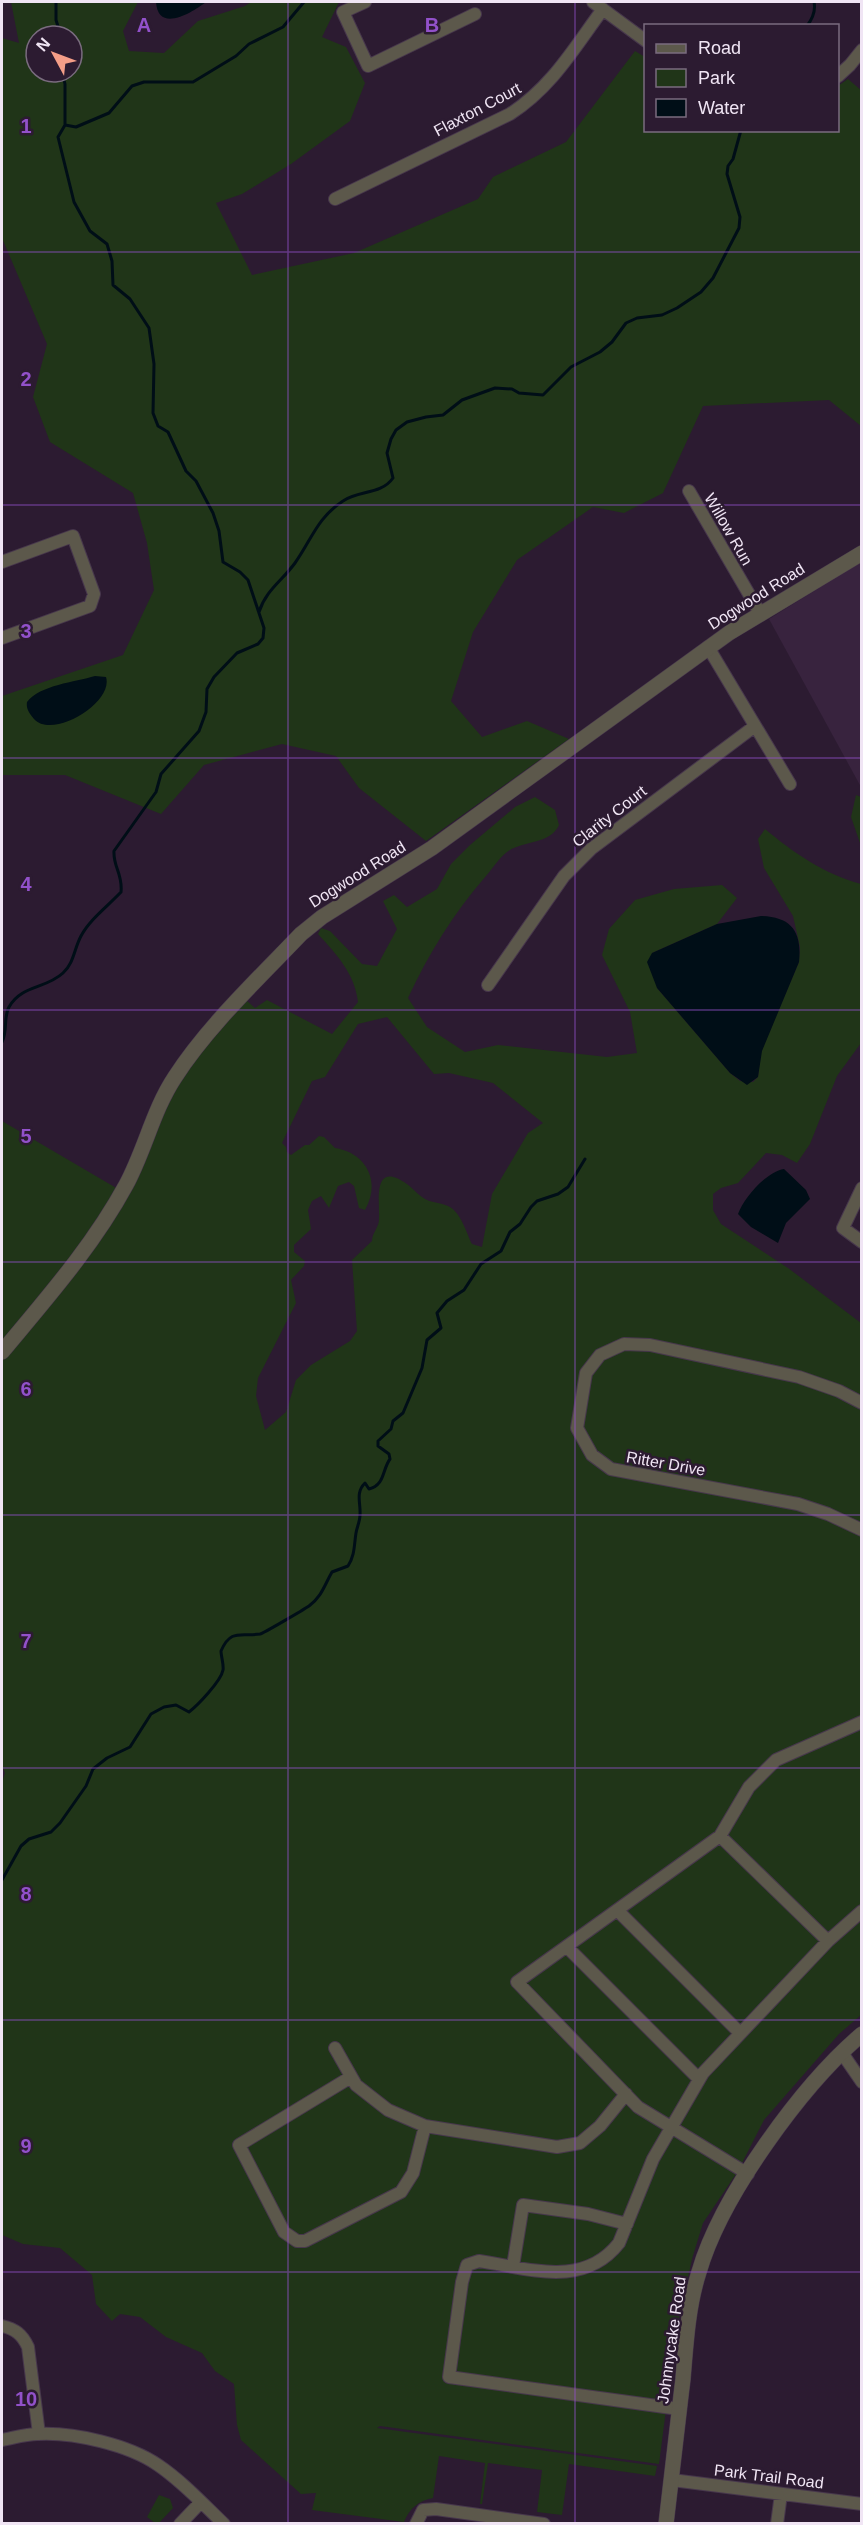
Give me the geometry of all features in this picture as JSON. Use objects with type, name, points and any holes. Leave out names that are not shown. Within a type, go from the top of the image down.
[{"type":"street","points":[[365,2],[343,12],[368,66],[476,14]]},
{"type":"street","points":[[598,5],[644,40]]},
{"type":"street","name":"Flaxton Court","points":[[335,199],[510,114],[526,104],[550,81],[598,5]]},
{"type":"street","points":[[839,74],[850,65],[861,50]]},
{"type":"street","name":"Willow Run","points":[[689,491],[760,613]]},
{"type":"street","points":[[2,562],[74,536],[94,594],[90,606],[2,638]]},
{"type":"street","name":"Dogwood Road","points":[[2,1353],[106,1220],[139,1159],[164,1095],[186,1060],[301,934],[322,917],[450,836],[708,647],[861,553]]},
{"type":"street","points":[[708,647],[790,784]]},
{"type":"street","name":"Clarity Court","points":[[488,985],[564,876],[591,849],[755,726]]},
{"type":"street","points":[[861,1188],[843,1228],[861,1242]]},
{"type":"street","name":"Ritter Drive","points":[[861,1403],[839,1391],[800,1377],[650,1345],[624,1344],[600,1355],[586,1373],[577,1428],[592,1455],[611,1469],[798,1504],[828,1514],[861,1530]]},
{"type":"street","points":[[748,2174],[638,2106],[517,1982],[720,1836],[749,1787],[776,1760],[861,1722]]},
{"type":"street","points":[[720,1836],[828,1941]]},
{"type":"street","points":[[617,1910],[740,2033]]},
{"type":"street","points":[[680,2409],[449,2377],[462,2282],[467,2265],[479,2261],[564,2274],[590,2268],[610,2255],[619,2243],[652,2159],[699,2079],[828,1941],[861,1911]]},
{"type":"street","points":[[567,1947],[699,2079]]},
{"type":"street","name":"Johnnycake Road","points":[[666,2523],[688,2328],[698,2273],[707,2247],[748,2174],[789,2114],[861,2034]]},
{"type":"street","points":[[335,2048],[356,2085],[388,2110],[425,2126],[557,2147],[580,2143],[600,2126],[626,2094]]},
{"type":"street","points":[[842,2053],[861,2082]]},
{"type":"street","points":[[351,2077],[239,2145],[284,2232],[297,2241],[305,2241],[401,2192],[412,2173],[425,2126]]},
{"type":"street","points":[[513,2266],[523,2205],[588,2214],[627,2224]]},
{"type":"street","points":[[2,2326],[15,2330],[23,2337],[28,2347],[39,2434]]},
{"type":"street","points":[[2,2440],[39,2434],[102,2442],[137,2455],[156,2464],[179,2480],[224,2523]]},
{"type":"street","name":"Park Trail Road","points":[[672,2480],[861,2505]]},
{"type":"street","points":[[777,2523],[781,2494]]},
{"type":"street","points":[[180,2523],[201,2502]]},
{"type":"street","points":[[417,2523],[423,2510],[436,2509],[544,2523]]},
{"type":"shaded area","points":[[861,562],[861,787],[769,619]]},
{"type":"green space","points":[[11,2],[138,2],[123,31],[129,51],[164,53],[198,21],[251,2],[339,2],[322,37],[346,47],[365,83],[350,121],[291,164],[242,194],[216,203],[252,275],[354,253],[478,199],[493,177],[566,142],[635,51],[644,56],[644,132],[839,132],[839,85],[848,79],[862,91],[861,426],[829,400],[703,406],[663,493],[624,513],[593,507],[517,560],[473,632],[451,701],[482,737],[527,721],[569,739],[426,841],[359,788],[336,756],[282,744],[204,765],[161,814],[65,775],[2,775],[2,696],[123,655],[154,590],[147,543],[133,493],[50,442],[33,397],[47,344],[2,238],[2,38],[19,43]]},
{"type":"green space","points":[[856,795],[861,797],[861,846],[851,817]]},
{"type":"green space","points":[[535,797],[555,810],[559,825],[549,836],[513,848],[498,860],[442,934],[408,998],[427,1027],[465,1052],[498,1045],[607,1057],[637,1053],[630,1012],[602,955],[609,929],[635,900],[674,889],[722,885],[737,898],[717,924],[652,953],[657,988],[730,1073],[740,1081],[753,1082],[758,1077],[761,1051],[799,962],[800,947],[793,916],[764,868],[758,839],[765,829],[810,862],[834,875],[861,884],[861,1043],[837,1076],[810,1144],[797,1163],[782,1155],[766,1153],[738,1183],[721,1188],[713,1194],[713,1210],[721,1224],[788,1268],[861,1323],[861,2015],[839,2034],[764,2120],[738,2171],[703,2223],[692,2259],[676,2332],[659,2464],[380,2426],[377,2428],[657,2466],[655,2476],[569,2464],[562,2515],[537,2512],[542,2470],[488,2463],[482,2504],[480,2504],[485,2463],[439,2456],[433,2498],[415,2506],[404,2522],[312,2510],[316,2493],[301,2494],[241,2440],[237,2425],[234,2384],[215,2371],[202,2353],[166,2337],[140,2317],[120,2314],[112,2321],[96,2304],[92,2275],[60,2248],[23,2244],[2,2235],[2,1782],[5,1773],[2,1766],[2,1359],[83,1260],[176,1082],[246,1000],[255,1008],[267,1000],[332,1034],[358,1002],[349,974],[318,934],[321,928],[330,931],[362,964],[377,966],[397,929],[383,901],[394,895],[407,907],[437,889],[451,864],[515,807]],"holes":[[[387,1017],[434,1074],[449,1073],[493,1083],[543,1123],[528,1133],[492,1194],[482,1247],[472,1244],[460,1217],[453,1209],[425,1199],[407,1184],[394,1177],[382,1180],[379,1195],[379,1223],[372,1241],[352,1260],[357,1331],[350,1341],[311,1365],[296,1380],[286,1412],[265,1430],[256,1396],[258,1378],[296,1303],[291,1280],[304,1266],[305,1261],[294,1252],[294,1245],[311,1229],[308,1210],[312,1201],[321,1196],[329,1208],[338,1186],[349,1182],[354,1186],[359,1208],[365,1210],[372,1189],[371,1179],[363,1162],[346,1151],[335,1148],[324,1137],[319,1136],[309,1145],[305,1145],[291,1155],[282,1143],[312,1081],[325,1077],[358,1024]]]},
{"type":"green space","points":[[2,1121],[118,1189],[98,1224],[2,1344]]},
{"type":"green space","points":[[159,2495],[170,2499],[173,2508],[159,2523],[155,2523],[147,2517]]},
{"type":"water","points":[[156,2],[206,2],[185,15],[169,19],[158,12]]},
{"type":"water","points":[[95,676],[106,677],[106,687],[101,697],[92,707],[67,722],[54,725],[43,724],[34,719],[28,711],[27,702],[40,692]]},
{"type":"water","points":[[761,916],[780,919],[793,928],[800,951],[799,962],[762,1051],[758,1077],[747,1085],[730,1073],[657,988],[647,962],[652,953],[717,924]]},
{"type":"water","points":[[784,1169],[806,1190],[810,1199],[786,1223],[778,1243],[751,1227],[738,1214],[745,1201],[763,1180]]},
{"type":"waterway","points":[[56,2],[57,24]]},
{"type":"waterway","points":[[2,1042],[7,1011],[14,1000],[63,973],[74,956],[85,930],[121,892],[121,880],[114,851],[156,792],[161,774],[199,731],[206,712],[207,689],[214,677],[237,653],[258,644],[263,638],[264,628],[248,580],[240,572],[223,562],[219,531],[213,513],[196,481],[186,471],[168,432],[158,426],[153,413],[154,364],[149,328],[130,299],[113,285],[112,261],[107,244],[90,231],[74,202],[58,137],[65,125],[76,127],[109,113],[132,86],[144,82],[193,82],[236,56],[249,44],[283,27],[304,2]]},
{"type":"waterway","points":[[808,24],[814,14],[814,2]]},
{"type":"waterway","points":[[65,84],[65,125]]},
{"type":"waterway","points":[[259,612],[266,598],[295,563],[327,514],[343,501],[376,490],[393,478],[387,453],[396,430],[407,422],[443,415],[462,400],[495,388],[543,395],[571,367],[600,352],[612,342],[626,323],[637,318],[662,315],[701,292],[713,278],[739,228],[740,217],[727,174],[740,132]]},
{"type":"waterway","points":[[2,1880],[21,1846],[29,1839],[51,1832],[60,1823],[86,1786],[93,1769],[107,1758],[130,1747],[151,1714],[164,1707],[176,1705],[189,1712],[203,1699],[221,1675],[223,1668],[221,1651],[229,1639],[237,1635],[260,1634],[276,1626],[313,1602],[320,1595],[332,1572],[348,1566],[353,1554],[360,1520],[360,1491],[365,1483],[369,1489],[378,1484],[390,1459],[389,1454],[378,1446],[378,1441],[391,1429],[393,1421],[403,1413],[422,1368],[427,1340],[441,1328],[437,1313],[447,1301],[464,1290],[481,1264],[501,1251],[510,1232],[520,1224],[537,1201],[558,1194],[568,1187],[585,1159]]}]
